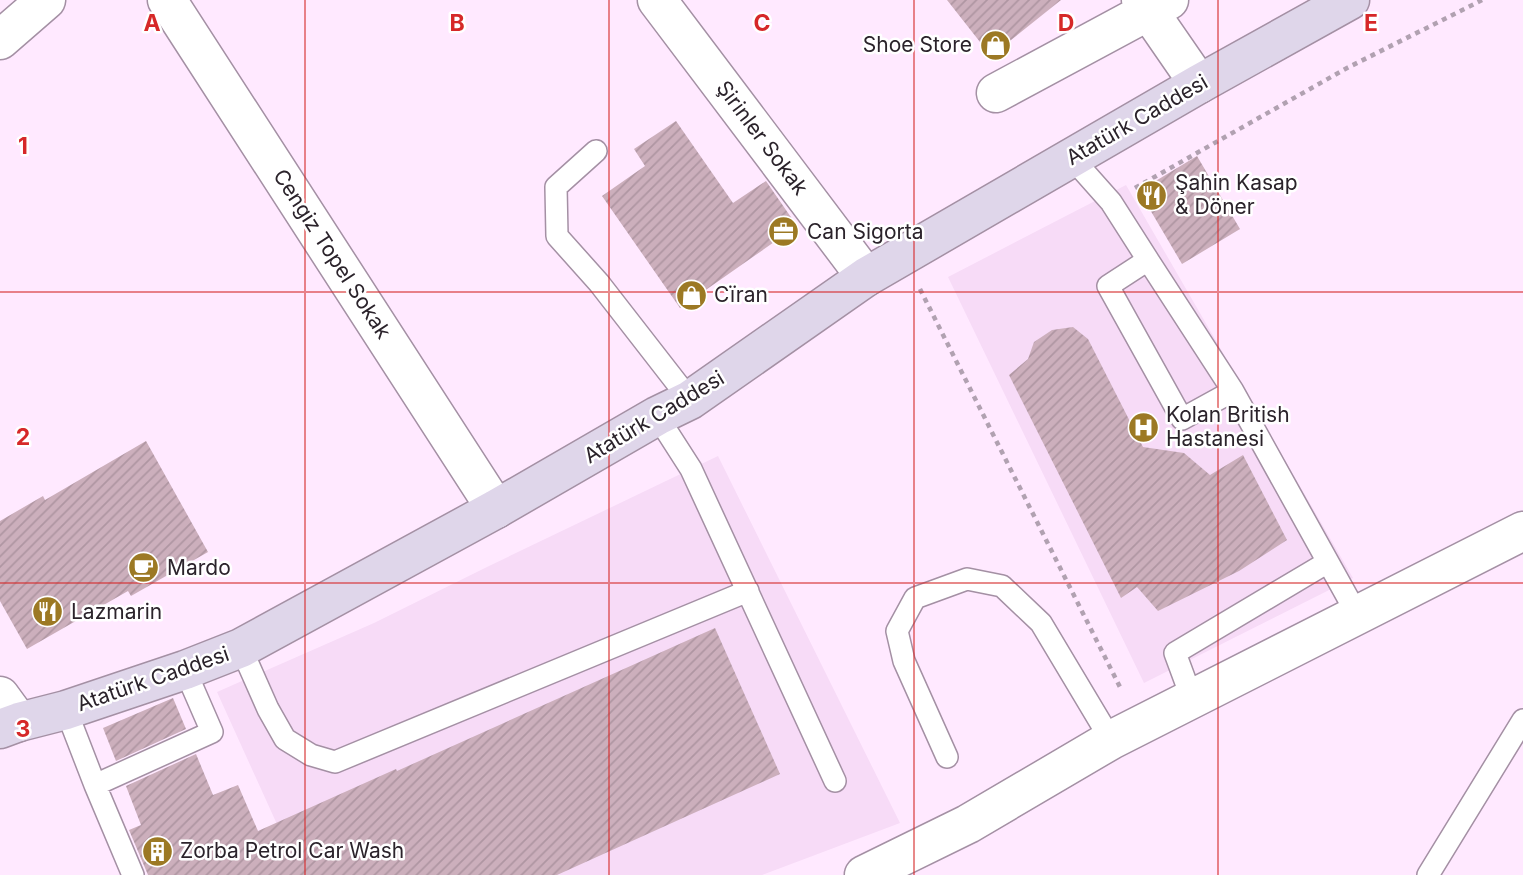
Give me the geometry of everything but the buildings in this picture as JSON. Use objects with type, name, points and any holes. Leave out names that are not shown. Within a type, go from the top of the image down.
[{"type":"main road","name":"Atatürk Caddesi","points":[[6,716],[66,710],[241,648],[496,509],[673,408],[866,277],[1071,157],[1350,0]]},
{"type":"street","points":[[0,40],[47,0]]},
{"type":"street","name":"Cengiz Topel Sokak","points":[[167,0],[496,509]]},
{"type":"street","name":"Şirinler Sokak","points":[[657,0],[866,277]]},
{"type":"street","points":[[996,93],[1153,4],[1199,84]]},
{"type":"street","points":[[864,875],[968,824],[1125,733],[1523,531]]},
{"type":"lane","points":[[596,151],[556,187],[557,236],[599,284],[673,408],[691,469],[835,781]]},
{"type":"lane","points":[[1071,157],[1111,202],[1233,391],[1358,616]]},
{"type":"lane","points":[[1148,260],[1108,286],[1182,419],[1233,391]]},
{"type":"lane","points":[[1192,699],[1175,653],[1328,562]]},
{"type":"lane","points":[[947,757],[904,661],[897,631],[915,598],[967,579],[1002,586],[1041,623],[1125,733]]},
{"type":"lane","points":[[241,648],[268,709],[285,739],[311,755],[335,762],[748,591]]},
{"type":"lane","points":[[95,785],[212,732],[185,670]]},
{"type":"lane","points":[[66,710],[133,875]]},
{"type":"lane","points":[[1428,875],[1523,720]]},
{"type":"path","points":[[1111,202],[1347,68],[1482,0]]},
{"type":"path","points":[[903,255],[1125,733]]},
{"type":"shaded area","name":"Kolan British Hastanesi","points":[[1126,185],[1353,578],[1144,683],[948,277]]},
{"type":"shaded area","points":[[718,456],[900,823],[762,875],[300,875],[217,692],[374,623]]},
{"type":"place","name":"Shoe Store","points":[[995,45]]},
{"type":"place","name":"Şahin Kasap & Döner","points":[[1152,195]]},
{"type":"place","name":"Can Sigorta","points":[[784,232]]},
{"type":"place","name":"Cïran","points":[[691,295]]},
{"type":"place","name":"Kolan British Hastanesi","points":[[1143,427]]},
{"type":"place","name":"Mardo","points":[[144,568]]},
{"type":"place","name":"Lazmarin","points":[[48,612]]},
{"type":"place","name":"Zorba Petrol Car Wash","points":[[157,851]]}]
